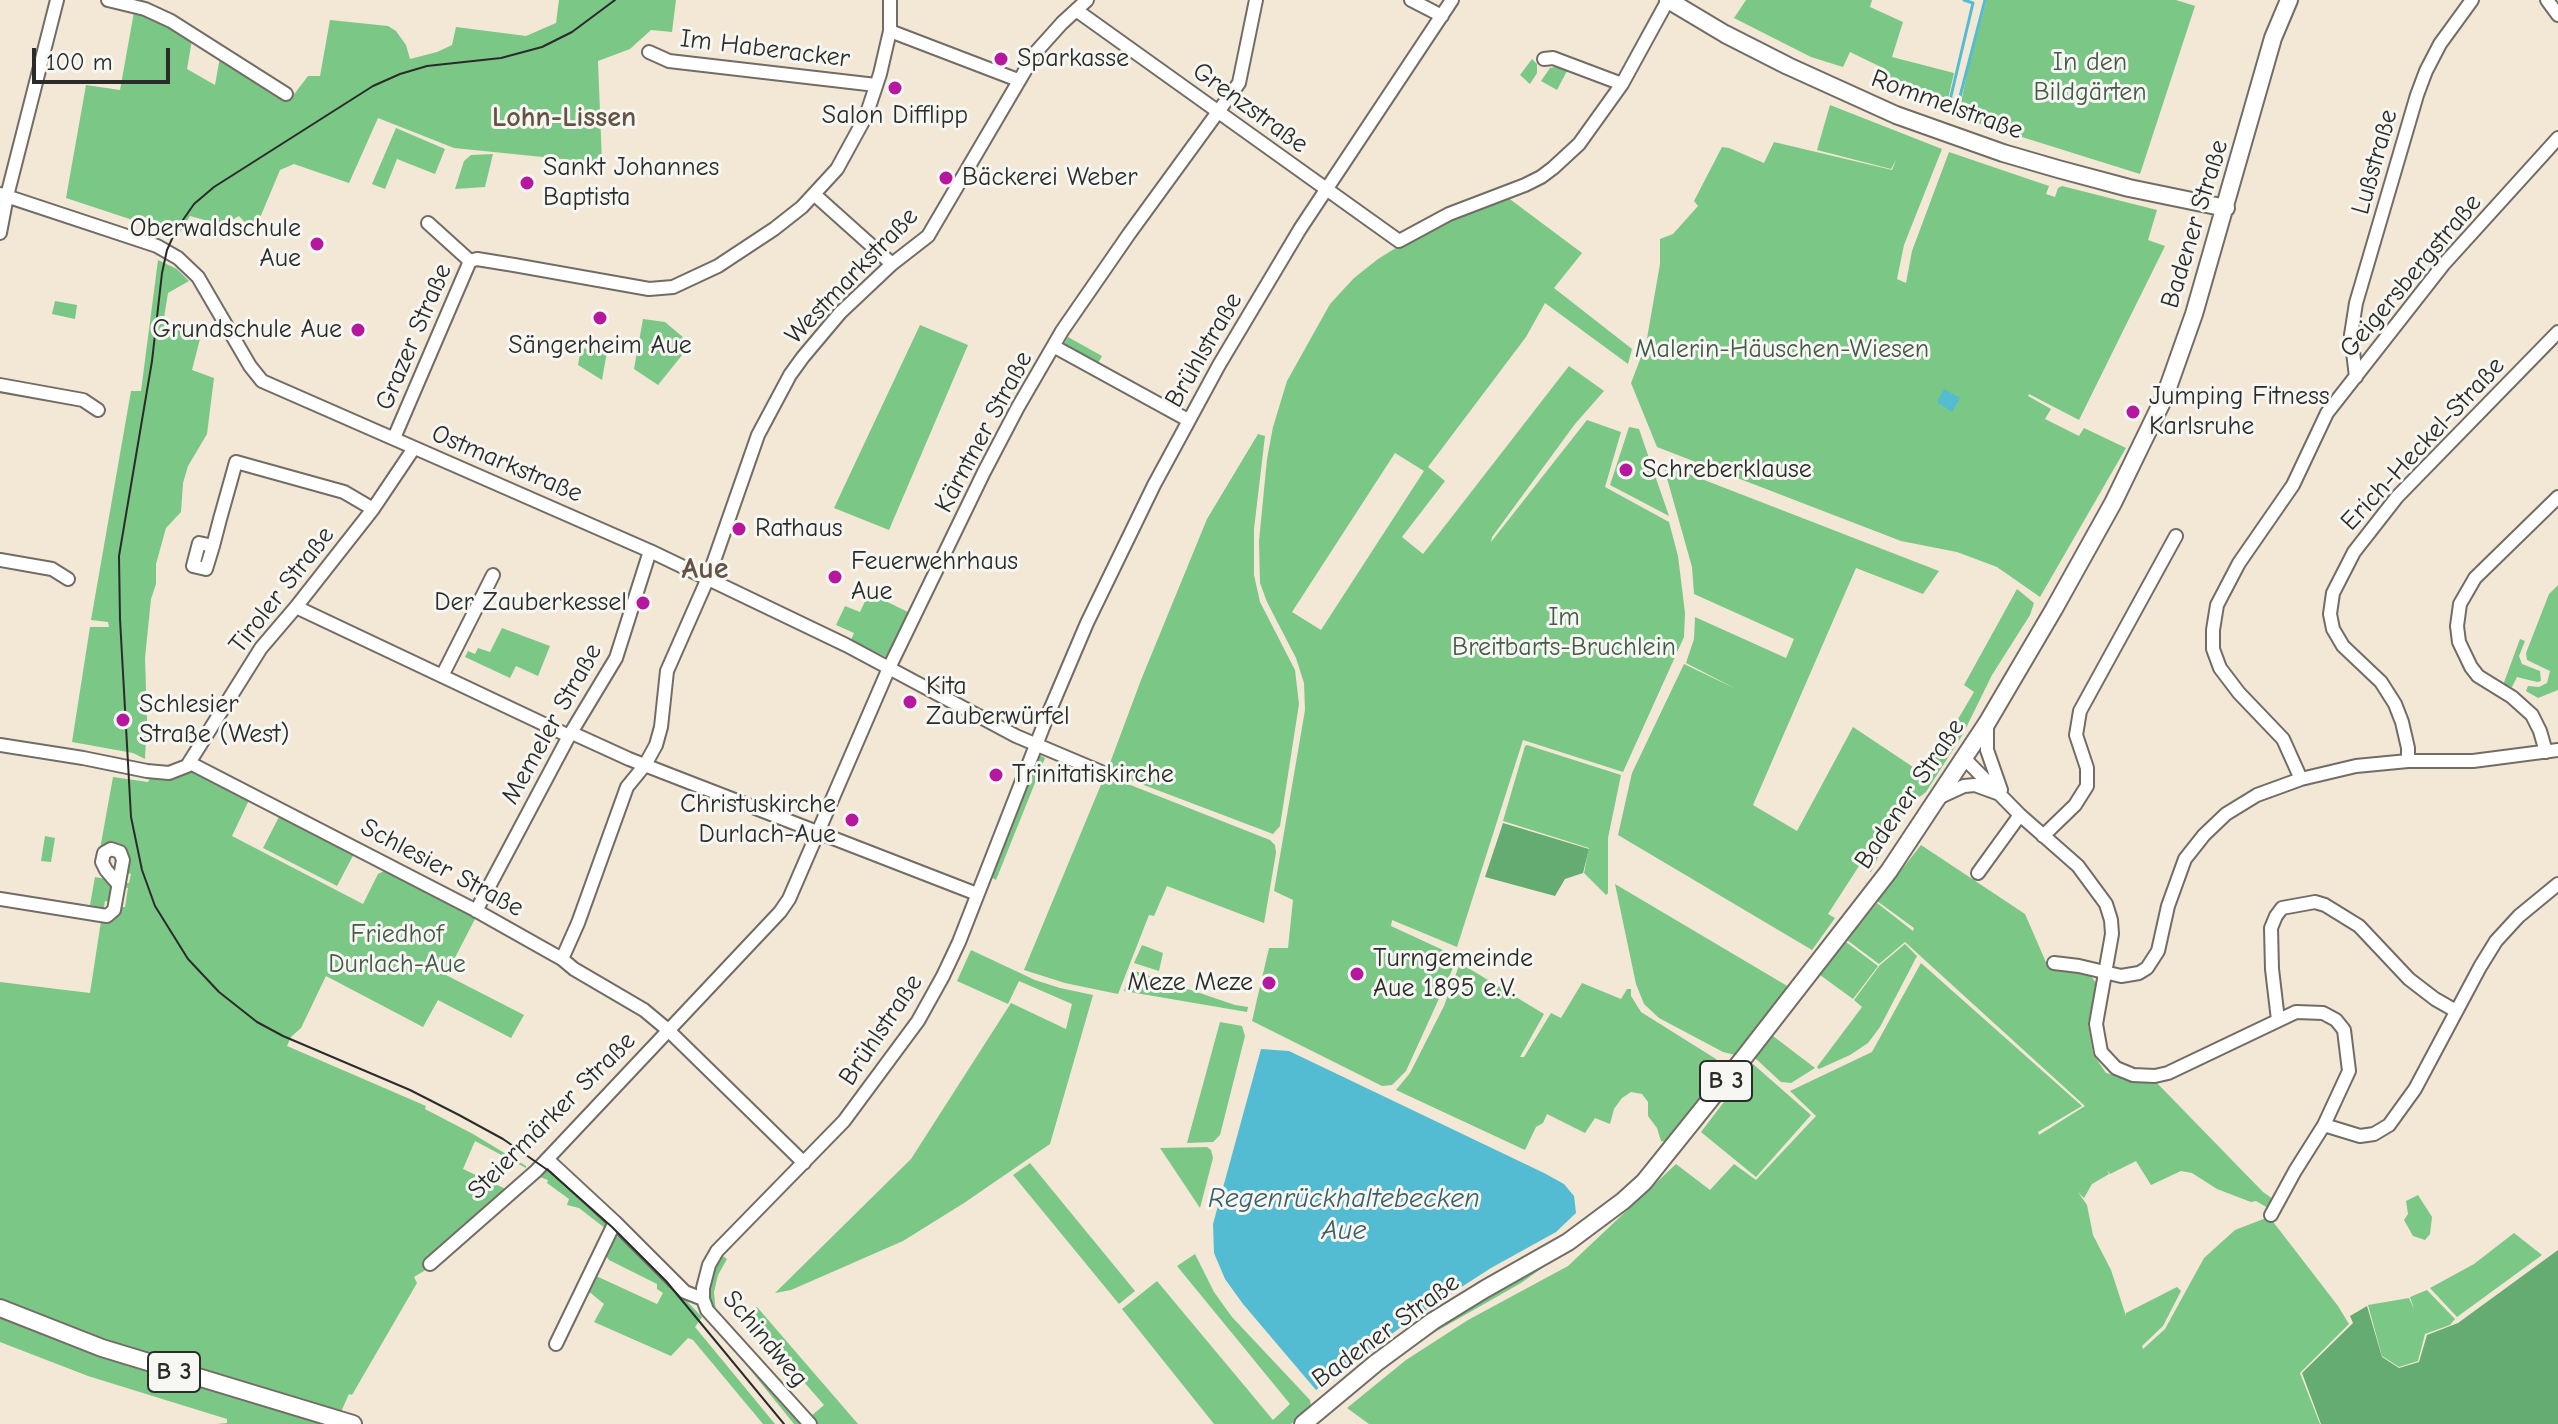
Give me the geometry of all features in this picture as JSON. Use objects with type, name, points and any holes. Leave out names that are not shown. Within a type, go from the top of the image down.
[{"type":"main road","name":"Rommelstraße","points":[[1668,0],[1788,66],[1896,115],[2058,169],[2129,188],[2226,208]]},
{"type":"main road","name":"Badener Straße","points":[[1303,1424],[1433,1321],[1568,1242],[1644,1182],[1889,871],[1987,723],[2113,503],[2165,396],[2226,208],[2273,38],[2289,0]]},
{"type":"main road","name":"B 3","points":[[0,1308],[112,1352],[353,1424]]},
{"type":"street","points":[[0,233],[3,195],[57,0]]},
{"type":"street","points":[[108,0],[145,9],[171,21],[286,94]]},
{"type":"street","points":[[470,261],[477,259],[514,265],[641,289],[673,287],[698,277],[752,244],[815,195],[837,169],[852,144],[866,116],[876,85],[890,31],[890,0]]},
{"type":"street","name":"Westmarkstraße","points":[[562,959],[627,787],[656,745],[667,671],[708,578],[758,435],[790,375],[840,313],[892,264],[928,236],[1018,80],[1049,37],[1087,0]]},
{"type":"street","name":"Kärntner Straße","points":[[668,1030],[789,899],[889,668],[984,472],[1062,331],[1239,83],[1256,0]]},
{"type":"street","points":[[1411,0],[1442,16]]},
{"type":"street","name":"Brühlstraße","points":[[703,1299],[706,1272],[717,1251],[834,1133],[918,1021],[943,976],[1093,610],[1188,420],[1243,322],[1452,0]]},
{"type":"street","points":[[1544,59],[1553,58],[1585,68],[1622,84],[1668,0]]},
{"type":"street","name":"Lußstraße","points":[[2356,377],[2351,335],[2356,303],[2417,95],[2440,44],[2472,0]]},
{"type":"street","points":[[2547,0],[2558,15]]},
{"type":"street","name":"Grenzstraße","points":[[1076,10],[1399,241],[1449,214],[1541,177],[1579,144],[1622,84]]},
{"type":"street","points":[[890,31],[1018,80]]},
{"type":"street","name":"Im Haberacker","points":[[649,52],[669,61],[876,85]]},
{"type":"street","name":"Geigersbergstraße","points":[[2301,779],[2283,739],[2220,668],[2213,649],[2217,605],[2228,582],[2293,485],[2327,413],[2443,265],[2558,138]]},
{"type":"street","name":"Ostmarkstraße","points":[[3,195],[172,253],[198,277],[262,381],[708,578],[1036,745]]},
{"type":"street","points":[[815,195],[892,264]]},
{"type":"street","name":"Grazer Straße","points":[[394,438],[470,261],[428,223]]},
{"type":"street","name":"Erich-Heckel-Straße","points":[[2408,761],[2408,748],[2395,704],[2381,682],[2343,646],[2333,629],[2330,614],[2333,593],[2354,552],[2397,497],[2558,332]]},
{"type":"street","points":[[1055,347],[1188,420]]},
{"type":"street","points":[[2353,348],[2375,352]]},
{"type":"street","points":[[0,385],[83,400],[98,410]]},
{"type":"street","name":"Tiroler Straße","points":[[190,763],[261,648],[373,509],[414,448]]},
{"type":"street","points":[[213,546],[236,462],[344,492],[373,509]]},
{"type":"street","points":[[2054,963],[2130,976],[2147,968],[2154,960],[2182,865],[2213,825],[2242,803],[2301,779],[2356,766],[2408,761],[2473,761],[2552,751],[2532,715],[2512,697],[2478,676],[2471,667],[2459,642],[2457,626],[2460,604],[2475,578],[2558,497]]},
{"type":"street","points":[[2043,836],[2075,805],[2087,786],[2087,768],[2076,735],[2080,711],[2176,536]]},
{"type":"street","name":"Memeler Straße","points":[[476,911],[570,734],[616,658],[650,551]]},
{"type":"street","points":[[0,560],[52,569],[68,579]]},
{"type":"street","points":[[442,676],[493,575]]},
{"type":"street","points":[[296,607],[570,734],[977,894]]},
{"type":"street","points":[[1987,723],[1987,750],[2004,797]]},
{"type":"street","points":[[0,745],[147,771],[169,773],[184,769],[190,763]]},
{"type":"street","points":[[1036,745],[1106,774]]},
{"type":"street","points":[[1964,758],[2020,815],[2078,866],[2106,904],[2112,934],[2097,1012],[2098,1045],[2116,1068],[2133,1075],[2168,1073],[2296,1012],[2323,1013],[2336,1020],[2344,1030],[2349,1071],[2324,1125],[2271,1215]]},
{"type":"street","name":"Schlesier Straße","points":[[190,763],[476,911],[644,1010],[804,1163]]},
{"type":"street","points":[[1938,798],[1964,786],[1975,785],[2004,797]]},
{"type":"street","points":[[1978,873],[2020,815]]},
{"type":"street","points":[[0,899],[107,916],[114,910],[118,884]]},
{"type":"street","points":[[2324,1125],[2360,1136],[2374,1134],[2389,1125],[2415,1089],[2496,941],[2519,916],[2558,884]]},
{"type":"street","points":[[2278,1020],[2271,928],[2282,908],[2315,902],[2359,926],[2409,979],[2456,1011]]},
{"type":"street","name":"Steiermärker Straße","points":[[430,1264],[547,1159],[668,1030]]},
{"type":"street","name":"Schindweg","points":[[547,1159],[685,1292],[703,1299],[714,1319],[810,1424]]},
{"type":"street","points":[[556,1344],[615,1222]]},
{"type":"green space","points":[[559,0],[676,0],[672,32],[651,30],[630,49],[598,61],[602,163],[454,148],[378,118],[349,183],[294,164],[280,170],[254,232],[239,216],[218,228],[212,222],[190,216],[177,237],[66,198],[86,85],[120,90],[134,12],[152,17],[192,40],[187,69],[215,85],[220,57],[289,101],[308,76],[320,76],[330,20],[388,26],[406,45],[410,59],[452,45],[456,27],[526,36],[556,23]]},
{"type":"green space","points":[[1746,0],[1872,0],[1870,7],[1903,22],[1892,57],[1954,73],[1948,99],[1883,75],[1885,69],[1850,52],[1843,67],[1811,57],[1734,18]]},
{"type":"green space","name":"In den Bildgärten","points":[[1983,0],[2176,0],[2195,6],[2140,174],[1958,117],[1986,2]]},
{"type":"green space","points":[[1532,59],[1537,64],[1537,73],[1530,84],[1520,75]]},
{"type":"green space","points":[[1550,68],[1567,71],[1557,90],[1541,81]]},
{"type":"green space","name":"Malerin-Häuschen-Wiesen","points":[[1830,105],[1942,149],[1904,245],[1897,279],[1906,283],[1912,251],[1949,152],[2049,186],[2046,194],[2055,197],[2062,186],[2157,210],[2148,240],[2165,246],[2079,420],[2028,396],[2051,409],[2045,419],[2079,436],[2084,428],[2126,448],[2040,597],[1997,567],[1957,552],[1901,541],[1657,447],[1631,383],[1646,344],[1660,264],[1660,239],[1673,234],[1698,206],[1694,201],[1722,147],[1764,163],[1774,142],[1892,170],[1896,160],[1891,169],[1817,150]]},
{"type":"green space","points":[[396,128],[445,149],[435,174],[397,159],[385,189],[372,184]]},
{"type":"green space","points":[[493,154],[485,187],[455,189],[464,161],[471,155]]},
{"type":"green space","name":"Im Breitbarts-Bruchlein","points":[[1507,197],[1582,253],[1554,288],[1632,349],[1628,364],[1545,303],[1526,337],[1428,467],[1445,481],[1402,537],[1423,554],[1569,366],[1604,391],[1575,424],[1491,542],[1587,420],[1621,432],[1605,487],[1669,522],[1678,556],[1685,613],[1684,637],[1623,772],[1523,740],[1457,947],[1392,920],[1391,926],[1458,957],[1406,1071],[1392,1085],[1382,1086],[1252,1021],[1269,948],[1288,948],[1293,900],[1274,891],[1305,710],[1304,683],[1296,658],[1260,583],[1259,541],[1267,459],[1287,381],[1330,304],[1354,278],[1434,224]],"holes":[[[1395,453],[1424,471],[1321,630],[1292,612]]]},
{"type":"green space","points":[[158,260],[177,269],[189,281],[168,293],[163,324],[201,335],[192,370],[214,378],[207,434],[188,466],[181,512],[166,528],[156,564],[145,658],[145,759],[133,753],[72,742],[90,627],[109,627],[108,622],[91,620],[131,391],[141,391]]},
{"type":"green space","points":[[55,301],[77,305],[75,319],[52,314]]},
{"type":"green space","points":[[643,319],[665,322],[691,344],[658,385],[634,369]]},
{"type":"green space","points":[[920,325],[968,345],[889,530],[834,508]]},
{"type":"green space","points":[[1068,337],[1102,356],[1097,365],[1063,346]]},
{"type":"green space","points":[[581,348],[607,352],[602,380],[578,365]]},
{"type":"green space","points":[[1629,427],[1639,429],[1669,516],[1610,485]]},
{"type":"green space","points":[[1258,434],[1265,436],[1254,529],[1254,575],[1260,602],[1295,670],[1299,704],[1280,826],[1273,834],[1107,771],[1207,519]]},
{"type":"green space","points":[[1663,464],[1939,571],[1923,594],[1856,568],[1753,805],[1797,831],[1853,727],[1925,775],[1974,692],[1964,685],[2017,589],[2034,603],[2030,615],[1992,675],[1963,734],[1926,792],[1918,798],[1912,795],[1896,819],[1871,872],[1859,866],[1828,914],[1835,918],[1812,950],[1618,835],[1632,773],[1684,664],[1736,689],[1686,663],[1694,639],[1695,617],[1786,658],[1794,639],[1694,594],[1692,567]]},
{"type":"green space","points":[[2558,585],[2558,690],[2538,698],[2526,691],[2528,686],[2539,687],[2547,683],[2550,671],[2527,660],[2526,653],[2549,594]]},
{"type":"green space","points":[[869,593],[910,613],[888,658],[851,640],[854,633],[836,625],[845,606],[860,612]]},
{"type":"green space","points":[[502,628],[550,646],[538,676],[516,666],[510,678],[465,657],[468,651],[475,654],[478,648],[490,652]]},
{"type":"green space","points":[[2520,639],[2525,641],[2519,656],[2522,664],[2540,671],[2541,681],[2517,677],[2512,687],[2503,685]]},
{"type":"green space","points":[[1527,745],[1621,775],[1608,838],[1606,895],[1584,873],[1589,848],[1503,821]]},
{"type":"green space","points":[[1037,754],[1045,758],[996,880],[989,876]]},
{"type":"green space","name":"Friedhof Durlach-Aue","points":[[194,770],[250,798],[232,836],[363,904],[378,874],[388,869],[476,917],[446,975],[524,1015],[511,1038],[438,1000],[423,1027],[326,976],[301,1028],[291,1037],[287,1046],[426,1106],[425,1109],[526,1166],[475,1141],[463,1169],[508,1190],[432,1266],[414,1277],[417,1283],[340,1414],[127,1351],[0,1302],[0,982],[90,993],[103,908],[90,905],[95,877],[107,879],[110,883],[111,902],[105,901],[104,908],[118,910],[125,907],[128,888],[123,887],[123,883],[129,883],[131,874],[126,873],[127,862],[100,849],[113,777],[148,782],[151,776]]},
{"type":"green space","points":[[1105,775],[1270,840],[1275,845],[1276,853],[1264,923],[1167,886],[1154,916],[1149,915],[1118,994],[1065,983],[1024,970]]},
{"type":"green space","points":[[281,813],[355,852],[337,886],[263,848]]},
{"type":"green space","points":[[1503,823],[1589,849],[1583,873],[1565,879],[1555,896],[1485,877]]},
{"type":"green space","points":[[45,836],[55,838],[51,862],[41,861]]},
{"type":"green space","points":[[1921,845],[2025,914],[2048,967],[2089,973],[2096,983],[2088,1024],[2093,1054],[2106,1073],[2138,1081],[2155,1081],[2273,1199],[2268,1208],[2217,1189],[2192,1173],[2181,1171],[2151,1185],[2136,1161],[2110,1174],[2107,1170],[2109,1174],[2092,1184],[2084,1198],[2078,1192],[2087,1205],[2093,1235],[2111,1270],[2126,1316],[2126,1313],[2177,1287],[2181,1291],[2163,1326],[2142,1346],[2143,1349],[2165,1329],[2204,1258],[2235,1230],[2266,1218],[2274,1223],[2349,1324],[2300,1373],[2320,1424],[1369,1424],[1347,1408],[1406,1360],[1468,1320],[1568,1266],[1676,1164],[1710,1190],[1734,1164],[1756,1180],[1816,1116],[1790,1091],[1872,1052],[1921,963],[2082,1106],[2038,1132],[2039,1135],[2085,1106],[1905,942],[1879,964],[1847,940],[1877,903],[1913,931],[1914,928],[1877,901]]},
{"type":"green space","points":[[1615,884],[1789,987],[1735,1055],[1723,1052],[1659,1018],[1644,1004],[1636,984]]},
{"type":"green space","points":[[1846,942],[1878,966],[1853,999],[1820,975]]},
{"type":"green space","points":[[1905,944],[1917,956],[1880,1027],[1868,1043],[1819,1069],[1817,1067],[1862,1007],[1854,1000],[1880,965]]},
{"type":"green space","points":[[1142,945],[1163,953],[1159,971],[1134,963]]},
{"type":"green space","points":[[971,950],[1035,980],[1093,995],[1050,1144],[903,1241],[791,1290],[775,1293],[911,1159],[1011,1003],[1066,1029],[1072,1004],[1019,981],[1008,1004],[957,981]]},
{"type":"green space","points":[[1460,963],[1544,1014],[1520,1057],[1524,1057],[1551,1013],[1561,1018],[1582,983],[1621,999],[1627,989],[1631,989],[1631,996],[1641,1012],[1716,1059],[1722,1072],[1666,1142],[1661,1141],[1657,1128],[1648,1116],[1648,1102],[1642,1094],[1631,1092],[1614,1109],[1610,1124],[1595,1118],[1585,1133],[1547,1114],[1543,1123],[1536,1127],[1525,1150],[1396,1090],[1410,1073],[1444,1006]]},
{"type":"green space","points":[[1132,970],[1248,1007],[1247,1012],[1124,991]]},
{"type":"green space","points":[[1220,1022],[1242,1026],[1245,1036],[1220,1135],[1213,1142],[1187,1143]]},
{"type":"green space","points":[[1773,1036],[1815,1068],[1791,1083],[1781,1082],[1755,1058]]},
{"type":"green space","points":[[1753,1064],[1811,1115],[1756,1177],[1701,1132]]},
{"type":"green space","points":[[1207,1147],[1213,1158],[1200,1208],[1160,1148]]},
{"type":"green space","points":[[1030,1163],[1135,1291],[1119,1304],[1013,1175]]},
{"type":"green space","points":[[547,1169],[551,1169],[607,1221],[606,1229],[579,1208],[567,1205],[569,1199],[547,1183],[548,1180],[540,1177],[517,1194]]},
{"type":"green space","points":[[2418,1195],[2432,1217],[2430,1234],[2425,1240],[2413,1236],[2404,1220],[2408,1214],[2406,1201]]},
{"type":"green space","points":[[2514,1233],[2542,1255],[2457,1317],[2430,1288],[2474,1264]]},
{"type":"green space","points":[[623,1235],[702,1317],[695,1327],[775,1424],[763,1424],[693,1340],[688,1338],[671,1356],[594,1322],[604,1304],[587,1290],[594,1275],[657,1304],[663,1293],[657,1289],[657,1284],[609,1260],[604,1253],[612,1238]]},
{"type":"green space","points":[[2558,1250],[2558,1424],[2321,1424],[2302,1373],[2353,1323],[2350,1316],[2367,1306],[2382,1357],[2399,1368],[2419,1362],[2427,1335],[2458,1323]]},
{"type":"green space","points":[[720,1254],[727,1259],[718,1275],[714,1292],[716,1314],[707,1299],[710,1270]]},
{"type":"green space","points":[[1195,1254],[1214,1292],[1232,1317],[1310,1400],[1311,1406],[1291,1424],[1214,1424],[1122,1309],[1157,1281],[1273,1420],[1290,1404],[1177,1266]]},
{"type":"green space","points":[[1559,1256],[1521,1283],[1435,1332],[1365,1379],[1464,1308],[1486,1299]]},
{"type":"green space","points":[[2427,1290],[2455,1319],[2450,1325],[2425,1334],[2418,1361],[2399,1367],[2382,1356],[2368,1305],[2409,1298],[2414,1309],[2410,1297]]},
{"type":"green space","points":[[757,1307],[858,1424],[817,1424],[810,1417],[824,1405],[743,1312]]},
{"type":"green space","points":[[0,1314],[334,1424],[217,1424],[227,1423],[227,1419],[88,1376],[0,1342]]},
{"type":"green space","points":[[718,1330],[804,1424],[794,1424]]},
{"type":"water","points":[[1944,389],[1960,398],[1952,412],[1937,402]]},
{"type":"water","name":"Regenrückhaltebecken Aue","points":[[1261,1049],[1289,1051],[1544,1173],[1564,1184],[1574,1196],[1576,1213],[1556,1232],[1491,1268],[1412,1319],[1316,1390],[1243,1304],[1225,1279],[1214,1253],[1213,1224]]},
{"type":"waterway","points":[[1947,113],[1973,3],[1964,0]]},
{"type":"waterway","points":[[1955,116],[1985,0]]},
{"type":"tram line","points":[[615,0],[572,32],[542,47],[501,58],[427,66],[373,86],[214,187],[194,204],[176,230],[162,273],[152,361],[119,556],[131,817],[142,870],[155,906],[188,959],[219,992],[257,1022],[459,1115],[503,1139],[549,1171],[666,1281],[784,1424]]},
{"type":"place","name":"Sparkasse","points":[[1001,59]]},
{"type":"place","name":"Salon Difflipp","points":[[895,88]]},
{"type":"place","name":"Bäckerei Weber","points":[[946,178]]},
{"type":"place","name":"Sankt Johannes Baptista","points":[[527,183]]},
{"type":"place","name":"Oberwaldschule Aue","points":[[317,244]]},
{"type":"place","name":"Sängerheim Aue","points":[[600,318]]},
{"type":"place","name":"Grundschule Aue","points":[[358,330]]},
{"type":"place","name":"Jumping Fitness Karlsruhe","points":[[2133,412]]},
{"type":"place","name":"Schreberklause","points":[[1626,470]]},
{"type":"place","name":"Rathaus","points":[[739,529]]},
{"type":"place","name":"Feuerwehrhaus Aue","points":[[835,577]]},
{"type":"place","name":"Der Zauberkessel","points":[[643,603]]},
{"type":"place","name":"Kita Zauberwürfel","points":[[910,702]]},
{"type":"place","name":"Schlesier Straße (West)","points":[[123,720]]},
{"type":"place","name":"Trinitatiskirche","points":[[996,775]]},
{"type":"place","name":"Christuskirche Durlach-Aue","points":[[852,820]]},
{"type":"place","name":"Turngemeinde Aue 1895 e.V.","points":[[1357,974]]},
{"type":"place","name":"Meze Meze","points":[[1269,983]]},
{"type":"district","name":"Lohn-Lissen","points":[[564,118]]},
{"type":"district","name":"Aue","points":[[705,570]]}]
